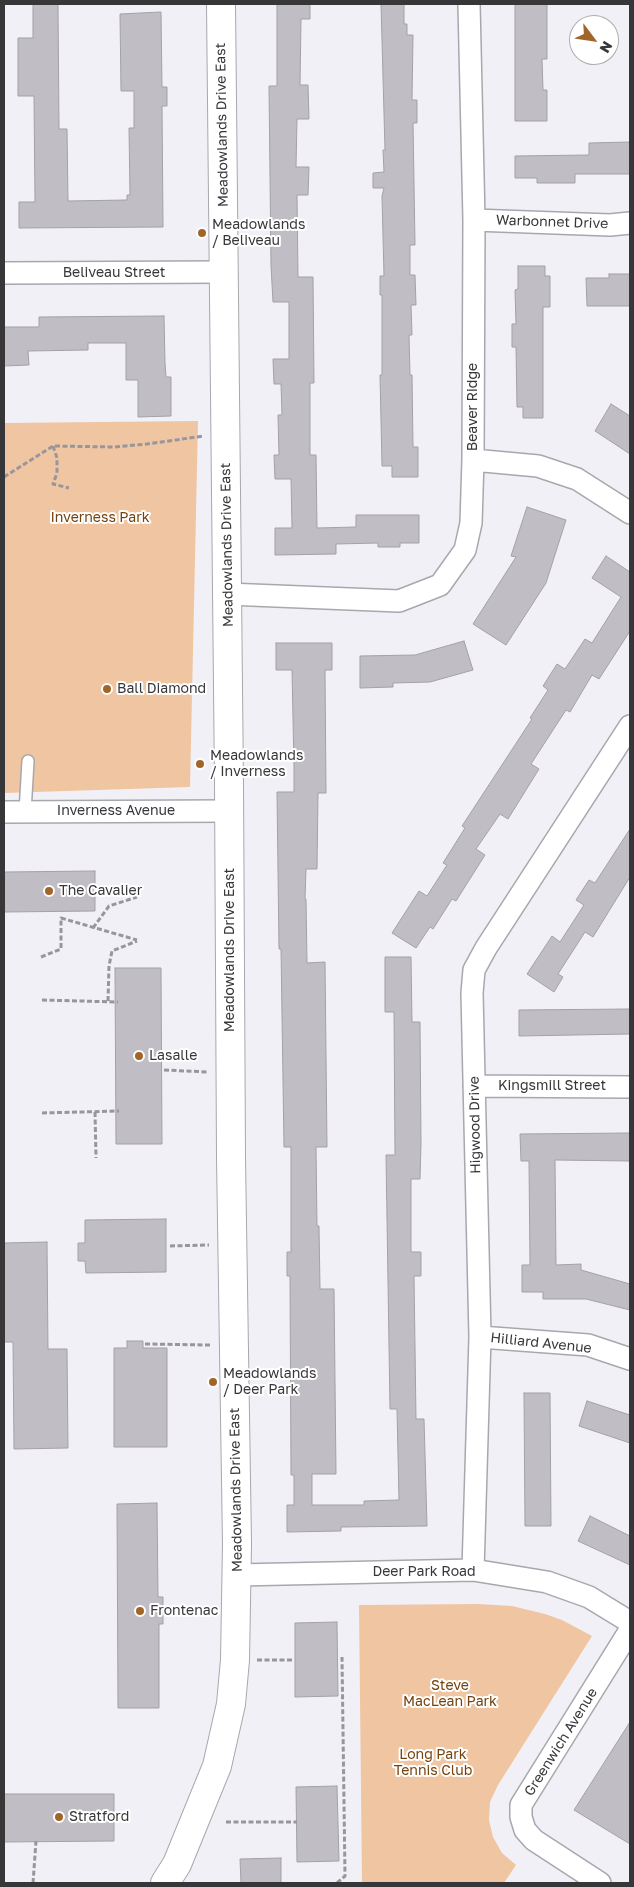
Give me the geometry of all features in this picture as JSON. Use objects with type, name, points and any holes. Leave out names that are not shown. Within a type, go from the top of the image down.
[{"type":"main road","name":"Meadowlands Drive East","points":[[165,1883],[177,1864],[220,1755],[231,1704],[235,1660],[237,1575],[221,4]]},
{"type":"street","name":"Beaver Ridge","points":[[227,594],[399,601],[440,585],[465,550],[471,523],[473,460],[474,220],[469,4]]},
{"type":"street","name":"Warbonnet Drive","points":[[474,220],[610,225],[630,223]]},
{"type":"street","name":"Beliveau Street","points":[[4,273],[224,272]]},
{"type":"street","points":[[473,460],[538,466],[577,479],[630,513]]},
{"type":"street","name":"Higwood Drive","points":[[473,1570],[480,1337],[472,993],[474,970],[486,948],[630,726]]},
{"type":"street","name":"Inverness Avenue","points":[[14,812],[229,811]]},
{"type":"street","name":"Kingsmill Street","points":[[474,1086],[630,1087]]},
{"type":"street","name":"Hilliard Avenue","points":[[480,1337],[588,1345],[630,1359]]},
{"type":"street","name":"Deer Park Road","points":[[237,1575],[473,1570],[548,1582],[589,1597],[630,1622]]},
{"type":"street","name":"Greenwich Avenue","points":[[600,1883],[534,1840],[525,1830],[521,1817],[521,1805],[630,1630]]},
{"type":"lane","points":[[14,812],[28,761]]},
{"type":"path","points":[[4,477],[53,446],[114,447],[196,436],[226,435]]},
{"type":"path","points":[[53,446],[57,458],[57,473],[53,484],[69,488]]},
{"type":"path","points":[[92,928],[109,906],[137,897]]},
{"type":"path","points":[[41,957],[61,949],[61,918],[137,940],[112,952],[109,966],[108,1001]]},
{"type":"path","points":[[42,1000],[118,1002]]},
{"type":"path","points":[[164,1070],[231,1073]]},
{"type":"path","points":[[42,1113],[120,1111]]},
{"type":"path","points":[[94,1112],[96,1158]]},
{"type":"path","points":[[170,1246],[209,1245]]},
{"type":"path","points":[[145,1344],[210,1345]]},
{"type":"path","points":[[166,1608],[215,1609]]},
{"type":"path","points":[[337,1883],[345,1876],[342,1657]]},
{"type":"path","points":[[251,1660],[294,1660]]},
{"type":"path","points":[[226,1822],[297,1822]]},
{"type":"path","points":[[33,1883],[36,1841]]},
{"type":"green space","name":"Inverness Park","points":[[198,421],[190,787],[4,793],[4,423]]},
{"type":"green space","name":"Steve MacLean Park","points":[[478,1604],[512,1606],[545,1614],[562,1620],[592,1636],[498,1785],[490,1802],[489,1820],[493,1837],[502,1853],[516,1865],[504,1883],[362,1883],[359,1605]]},
{"type":"building","points":[[33,4],[58,4],[59,129],[67,129],[68,201],[127,200],[127,195],[130,195],[129,128],[134,128],[134,91],[121,91],[120,14],[161,12],[162,87],[167,87],[167,106],[162,106],[163,227],[19,228],[19,202],[35,202],[34,96],[18,96],[18,38],[33,38]]},
{"type":"building","points":[[277,4],[310,4],[310,19],[301,19],[300,85],[308,85],[309,119],[297,119],[296,167],[309,167],[308,195],[297,195],[298,277],[313,277],[314,383],[310,383],[310,455],[316,455],[317,528],[356,527],[356,515],[419,515],[419,543],[400,543],[400,547],[378,547],[378,543],[336,544],[336,554],[275,555],[275,528],[292,528],[291,479],[275,479],[274,455],[279,455],[278,415],[282,415],[281,384],[274,384],[273,359],[289,359],[289,302],[273,302],[271,266],[269,86],[277,86]]},
{"type":"building","points":[[381,4],[404,4],[404,24],[407,24],[407,35],[413,35],[412,100],[417,100],[417,123],[413,123],[415,245],[410,245],[410,275],[415,275],[416,305],[411,305],[412,335],[409,335],[410,375],[412,375],[413,447],[418,447],[418,477],[392,477],[392,466],[382,466],[380,375],[382,375],[382,295],[380,295],[380,276],[384,276],[382,196],[384,188],[373,188],[373,173],[384,172],[383,150],[385,150]]},
{"type":"building","points":[[515,4],[547,4],[547,59],[542,59],[543,90],[547,90],[547,121],[515,121]]},
{"type":"building","points":[[630,142],[630,174],[575,174],[575,183],[537,183],[537,178],[515,178],[515,156],[589,155],[589,143]]},
{"type":"building","points":[[518,266],[545,266],[545,276],[550,276],[550,307],[543,307],[543,418],[523,418],[523,407],[517,407],[516,347],[512,347],[512,324],[516,324],[515,290],[518,289]]},
{"type":"building","points":[[609,274],[630,274],[630,306],[587,306],[586,278],[609,278]]},
{"type":"building","points":[[164,316],[166,377],[171,377],[171,416],[138,417],[138,380],[126,380],[126,343],[88,343],[88,350],[28,351],[29,365],[4,366],[4,327],[39,327],[39,317]]},
{"type":"building","points":[[611,404],[630,416],[630,454],[595,431]]},
{"type":"building","points":[[527,507],[566,520],[546,583],[506,645],[473,624],[516,557],[511,556]]},
{"type":"building","points":[[606,556],[630,572],[630,631],[599,679],[592,675],[570,712],[566,710],[531,764],[539,769],[508,819],[500,814],[476,849],[485,855],[456,901],[452,899],[433,929],[430,927],[416,948],[392,933],[419,891],[427,896],[447,865],[443,863],[465,828],[462,826],[532,719],[530,718],[548,690],[543,686],[557,664],[565,669],[585,639],[592,643],[621,597],[592,578]]},
{"type":"building","points":[[464,641],[473,670],[430,682],[393,683],[393,687],[360,688],[360,656],[415,655]]},
{"type":"building","points":[[276,643],[332,643],[332,670],[325,670],[326,793],[318,793],[317,869],[306,869],[305,899],[307,963],[325,962],[327,1147],[316,1147],[317,1226],[319,1226],[320,1289],[334,1289],[336,1474],[312,1474],[312,1505],[364,1505],[364,1501],[399,1500],[397,1409],[390,1409],[386,1155],[395,1155],[394,1012],[385,1012],[385,957],[411,957],[412,1022],[420,1022],[421,1144],[420,1179],[411,1179],[411,1252],[421,1252],[421,1276],[414,1276],[416,1419],[424,1419],[427,1526],[341,1527],[341,1531],[287,1532],[287,1505],[294,1505],[294,1475],[291,1475],[290,1276],[287,1276],[287,1252],[291,1252],[291,1147],[284,1147],[277,792],[294,792],[294,767],[292,670],[276,670]]},
{"type":"building","points":[[630,829],[630,877],[593,937],[585,932],[558,974],[563,977],[554,992],[527,974],[552,936],[560,942],[584,905],[576,900],[589,880],[595,883]]},
{"type":"building","name":"The Cavalier","points":[[95,871],[95,911],[4,912],[4,872]]},
{"type":"building","name":"Lasalle","points":[[115,968],[161,968],[162,1144],[116,1144]]},
{"type":"building","points":[[630,1009],[630,1034],[519,1036],[519,1010]]},
{"type":"building","points":[[630,1133],[630,1161],[555,1160],[556,1265],[581,1264],[581,1270],[630,1284],[630,1310],[586,1299],[543,1299],[543,1292],[522,1292],[522,1265],[530,1265],[529,1161],[521,1161],[520,1134]]},
{"type":"building","points":[[166,1219],[166,1272],[86,1273],[85,1261],[78,1261],[78,1243],[85,1243],[85,1220]]},
{"type":"building","points":[[47,1242],[48,1349],[67,1349],[68,1448],[14,1449],[13,1342],[4,1342],[4,1243]]},
{"type":"building","points":[[127,1341],[143,1341],[143,1348],[167,1348],[167,1447],[114,1447],[114,1348],[127,1348]]},
{"type":"building","points":[[524,1393],[550,1393],[551,1526],[525,1526]]},
{"type":"building","points":[[587,1401],[630,1415],[630,1443],[579,1426]]},
{"type":"building","name":"Frontenac","points":[[157,1503],[158,1597],[163,1597],[163,1624],[159,1624],[159,1708],[118,1708],[117,1504]]},
{"type":"building","points":[[590,1516],[630,1536],[630,1565],[578,1541]]},
{"type":"building","points":[[337,1622],[338,1696],[295,1697],[295,1623]]},
{"type":"building","points":[[630,1722],[630,1844],[574,1810]]},
{"type":"building","points":[[337,1786],[339,1861],[297,1862],[296,1787]]},
{"type":"building","name":"Stratford","points":[[4,1794],[114,1794],[114,1841],[4,1842]]},
{"type":"building","points":[[281,1858],[281,1883],[241,1883],[240,1859]]},
{"type":"place","name":"Meadowlands / Beliveau","points":[[202,233]]},
{"type":"place","name":"Ball Diamond","points":[[107,689]]},
{"type":"place","name":"Meadowlands / Inverness","points":[[200,764]]},
{"type":"place","name":"The Cavalier","points":[[49,891]]},
{"type":"place","name":"Lasalle","points":[[139,1056]]},
{"type":"place","name":"Meadowlands / Deer Park","points":[[213,1382]]},
{"type":"place","name":"Frontenac","points":[[140,1611]]},
{"type":"place","name":"Stratford","points":[[59,1817]]},
{"type":"park label","name":"Long Park Tennis Club","points":[[433,1764]]}]
